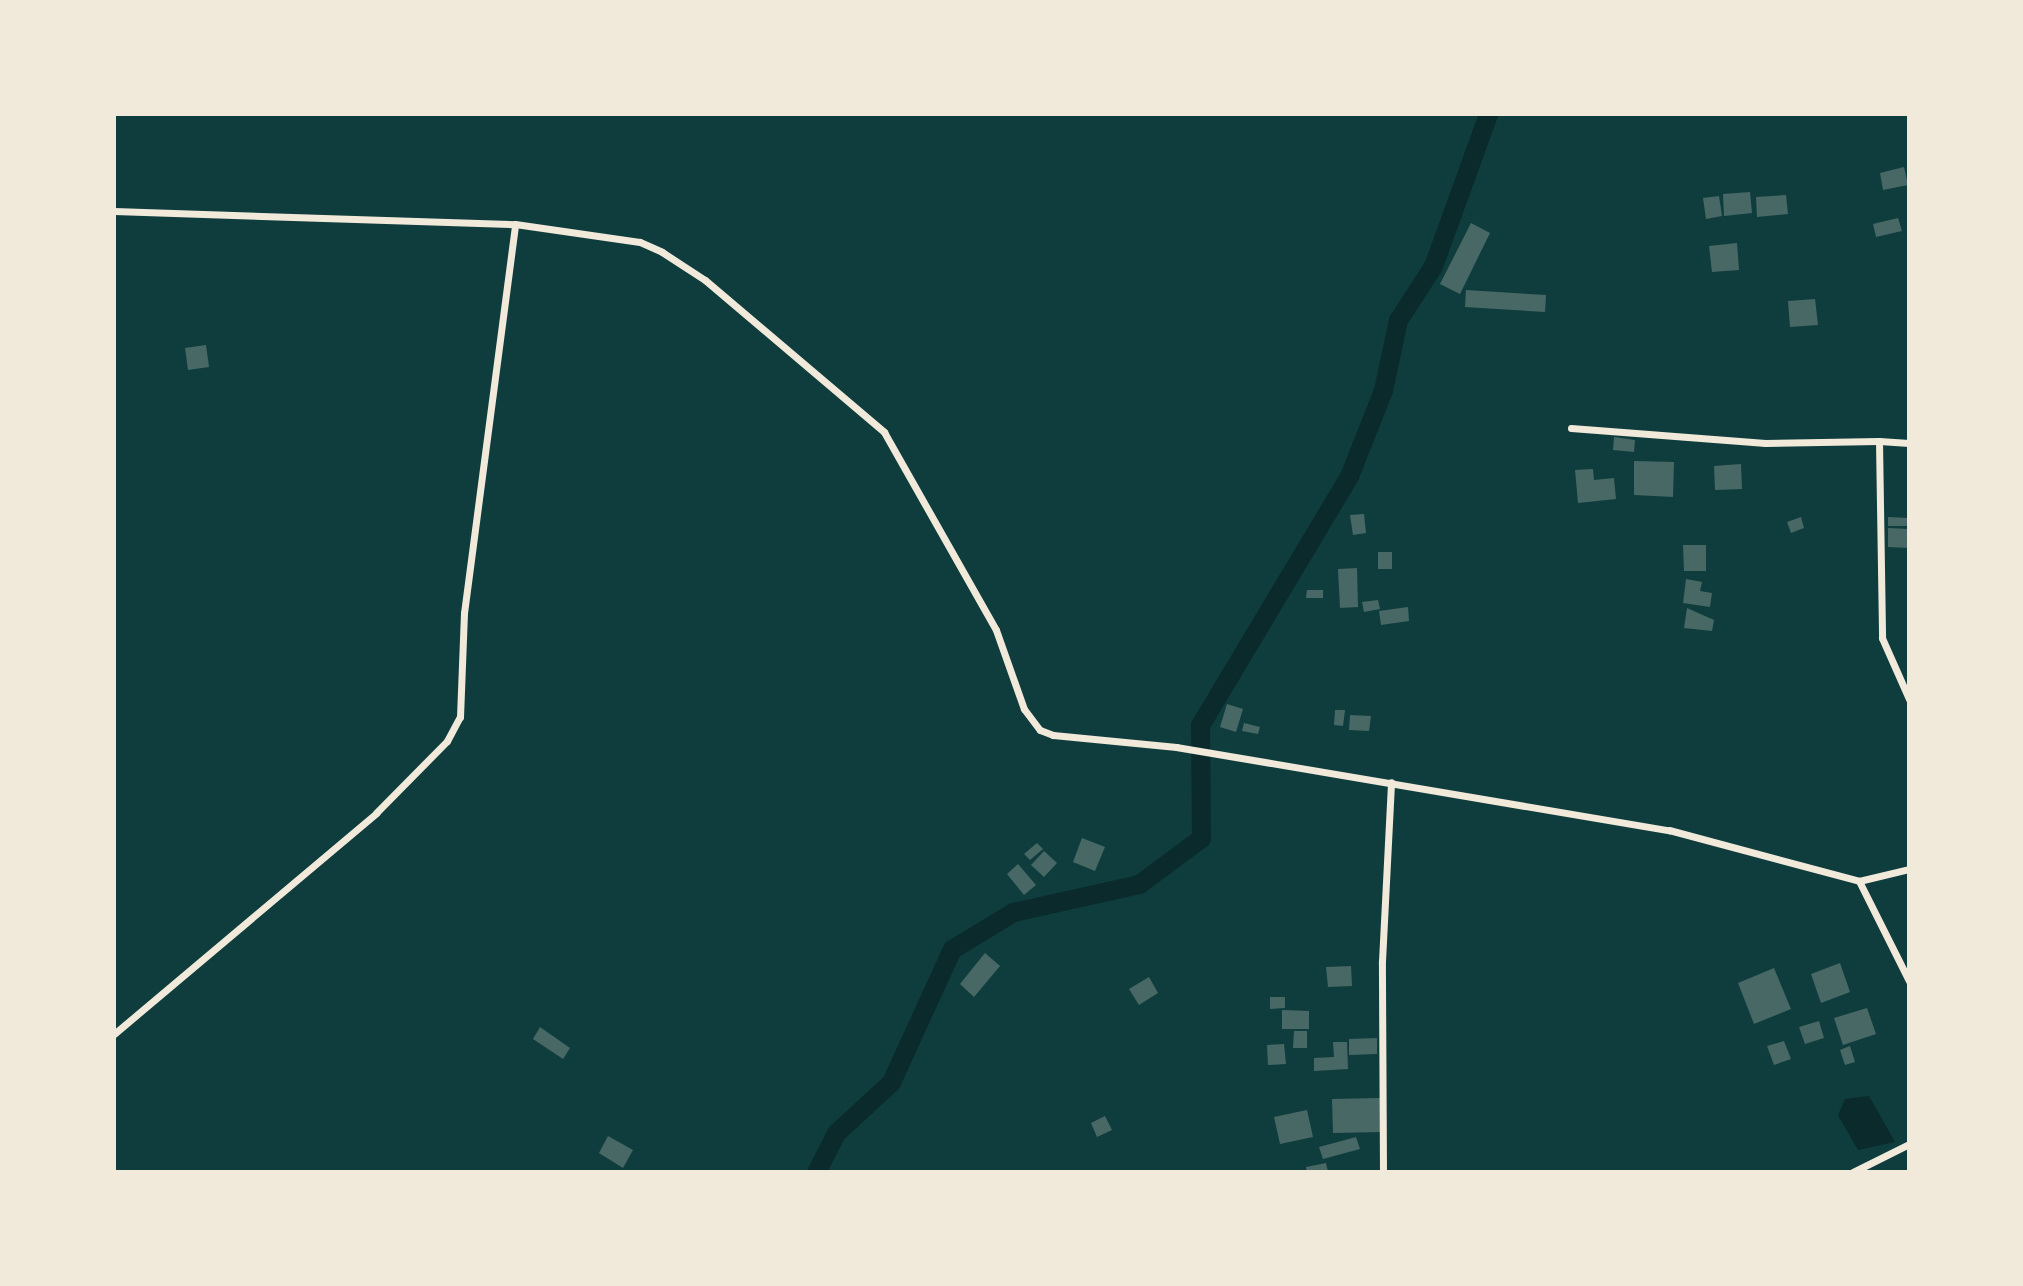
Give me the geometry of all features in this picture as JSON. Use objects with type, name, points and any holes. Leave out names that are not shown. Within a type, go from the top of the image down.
[{"type":"street","points":[[114,211],[515,224],[640,242],[705,279],[864,411],[901,455],[996,630],[1031,722],[1053,735],[1176,747],[1226,758],[1391,782],[1478,802],[1669,830],[1859,881],[1909,869]]},
{"type":"street","points":[[114,1034],[376,813],[447,741],[460,717],[464,613],[515,224]]},
{"type":"street","points":[[1572,428],[1765,443],[1909,443]]},
{"type":"street","points":[[1879,441],[1882,638],[1909,699]]},
{"type":"street","points":[[1383,1172],[1382,961],[1391,782]]},
{"type":"street","points":[[1859,881],[1909,981]]},
{"type":"street","points":[[1853,1172],[1909,1144]]},
{"type":"water","points":[[1869,1096],[1895,1142],[1858,1150],[1838,1115],[1845,1099]]},
{"type":"building","points":[[1904,167],[1908,185],[1883,190],[1880,173]]},
{"type":"building","points":[[1750,192],[1752,213],[1724,216],[1723,194]]},
{"type":"building","points":[[1786,195],[1788,214],[1757,217],[1756,197]]},
{"type":"building","points":[[1719,196],[1722,216],[1706,219],[1703,198]]},
{"type":"building","points":[[1898,218],[1902,231],[1876,237],[1873,224]]},
{"type":"building","points":[[1471,223],[1490,233],[1460,294],[1440,284]]},
{"type":"building","points":[[1737,243],[1739,270],[1712,272],[1709,246]]},
{"type":"building","points":[[1466,290],[1546,295],[1545,312],[1465,307]]},
{"type":"building","points":[[1815,299],[1818,325],[1790,327],[1788,301]]},
{"type":"building","points":[[206,345],[209,367],[188,370],[185,348]]},
{"type":"building","points":[[1614,437],[1635,440],[1634,452],[1613,450]]},
{"type":"building","points":[[1634,461],[1674,462],[1673,497],[1634,495]]},
{"type":"building","points":[[1741,464],[1742,489],[1715,490],[1714,466]]},
{"type":"building","points":[[1593,469],[1594,480],[1614,478],[1616,499],[1578,503],[1575,470]]},
{"type":"building","points":[[1364,514],[1366,533],[1353,535],[1350,515]]},
{"type":"building","points":[[1801,517],[1804,528],[1791,533],[1787,522]]},
{"type":"building","points":[[1888,517],[1909,518],[1909,526],[1888,526]]},
{"type":"building","points":[[1888,528],[1909,529],[1909,548],[1888,547]]},
{"type":"building","points":[[1683,545],[1706,545],[1706,571],[1684,571]]},
{"type":"building","points":[[1378,552],[1392,552],[1392,569],[1378,569]]},
{"type":"building","points":[[1357,568],[1358,607],[1340,608],[1338,569]]},
{"type":"building","points":[[1686,579],[1702,582],[1700,591],[1712,593],[1710,607],[1683,603]]},
{"type":"building","points":[[1307,590],[1323,590],[1323,598],[1306,598]]},
{"type":"building","points":[[1378,600],[1380,609],[1364,612],[1362,602]]},
{"type":"building","points":[[1408,607],[1409,621],[1381,625],[1379,611]]},
{"type":"building","points":[[1687,608],[1714,620],[1712,631],[1684,628]]},
{"type":"building","points":[[1227,704],[1243,709],[1236,732],[1220,727]]},
{"type":"building","points":[[1335,710],[1345,710],[1343,726],[1334,725]]},
{"type":"building","points":[[1350,715],[1371,716],[1369,731],[1349,730]]},
{"type":"building","points":[[1244,723],[1260,727],[1258,734],[1242,731]]},
{"type":"building","points":[[1082,838],[1105,847],[1095,871],[1073,862]]},
{"type":"building","points":[[1037,843],[1043,849],[1030,860],[1024,854]]},
{"type":"building","points":[[1044,851],[1057,863],[1044,877],[1031,865]]},
{"type":"building","points":[[1018,864],[1036,885],[1024,895],[1007,874]]},
{"type":"building","points":[[985,953],[1000,966],[974,997],[960,984]]},
{"type":"building","points":[[1840,963],[1850,992],[1821,1003],[1811,974]]},
{"type":"building","points":[[1351,966],[1352,986],[1328,987],[1326,967]]},
{"type":"building","points":[[1774,968],[1791,1009],[1754,1024],[1738,983]]},
{"type":"building","points":[[1149,977],[1158,993],[1139,1005],[1129,989]]},
{"type":"building","points":[[1270,997],[1285,997],[1285,1008],[1270,1009]]},
{"type":"building","points":[[1867,1008],[1876,1034],[1843,1045],[1834,1018]]},
{"type":"building","points":[[1282,1010],[1309,1011],[1309,1029],[1282,1029]]},
{"type":"building","points":[[1819,1021],[1824,1038],[1805,1044],[1799,1027]]},
{"type":"building","points":[[540,1027],[570,1048],[563,1059],[533,1039]]},
{"type":"building","points":[[1294,1031],[1307,1031],[1307,1048],[1293,1048]]},
{"type":"building","points":[[1377,1038],[1377,1054],[1349,1055],[1349,1039]]},
{"type":"building","points":[[1784,1041],[1791,1059],[1774,1065],[1767,1046]]},
{"type":"building","points":[[1333,1042],[1347,1042],[1348,1069],[1314,1071],[1314,1058],[1334,1057]]},
{"type":"building","points":[[1284,1044],[1286,1064],[1268,1065],[1267,1045]]},
{"type":"building","points":[[1850,1046],[1855,1062],[1845,1065],[1840,1050]]},
{"type":"building","points":[[1380,1098],[1382,1132],[1333,1133],[1332,1099]]},
{"type":"building","points":[[1307,1110],[1313,1137],[1280,1144],[1274,1117]]},
{"type":"building","points":[[1105,1116],[1112,1130],[1097,1137],[1091,1123]]},
{"type":"building","points":[[608,1136],[633,1150],[623,1168],[599,1153]]},
{"type":"building","points":[[1356,1137],[1360,1149],[1323,1159],[1319,1147]]},
{"type":"building","points":[[1326,1163],[1328,1172],[1307,1172],[1306,1167]]},
{"type":"waterway","points":[[816,1172],[836,1133],[891,1082],[952,949],[1013,912],[1139,884],[1201,838],[1200,725],[1349,476],[1383,390],[1398,320],[1433,266],[1488,114]]}]
